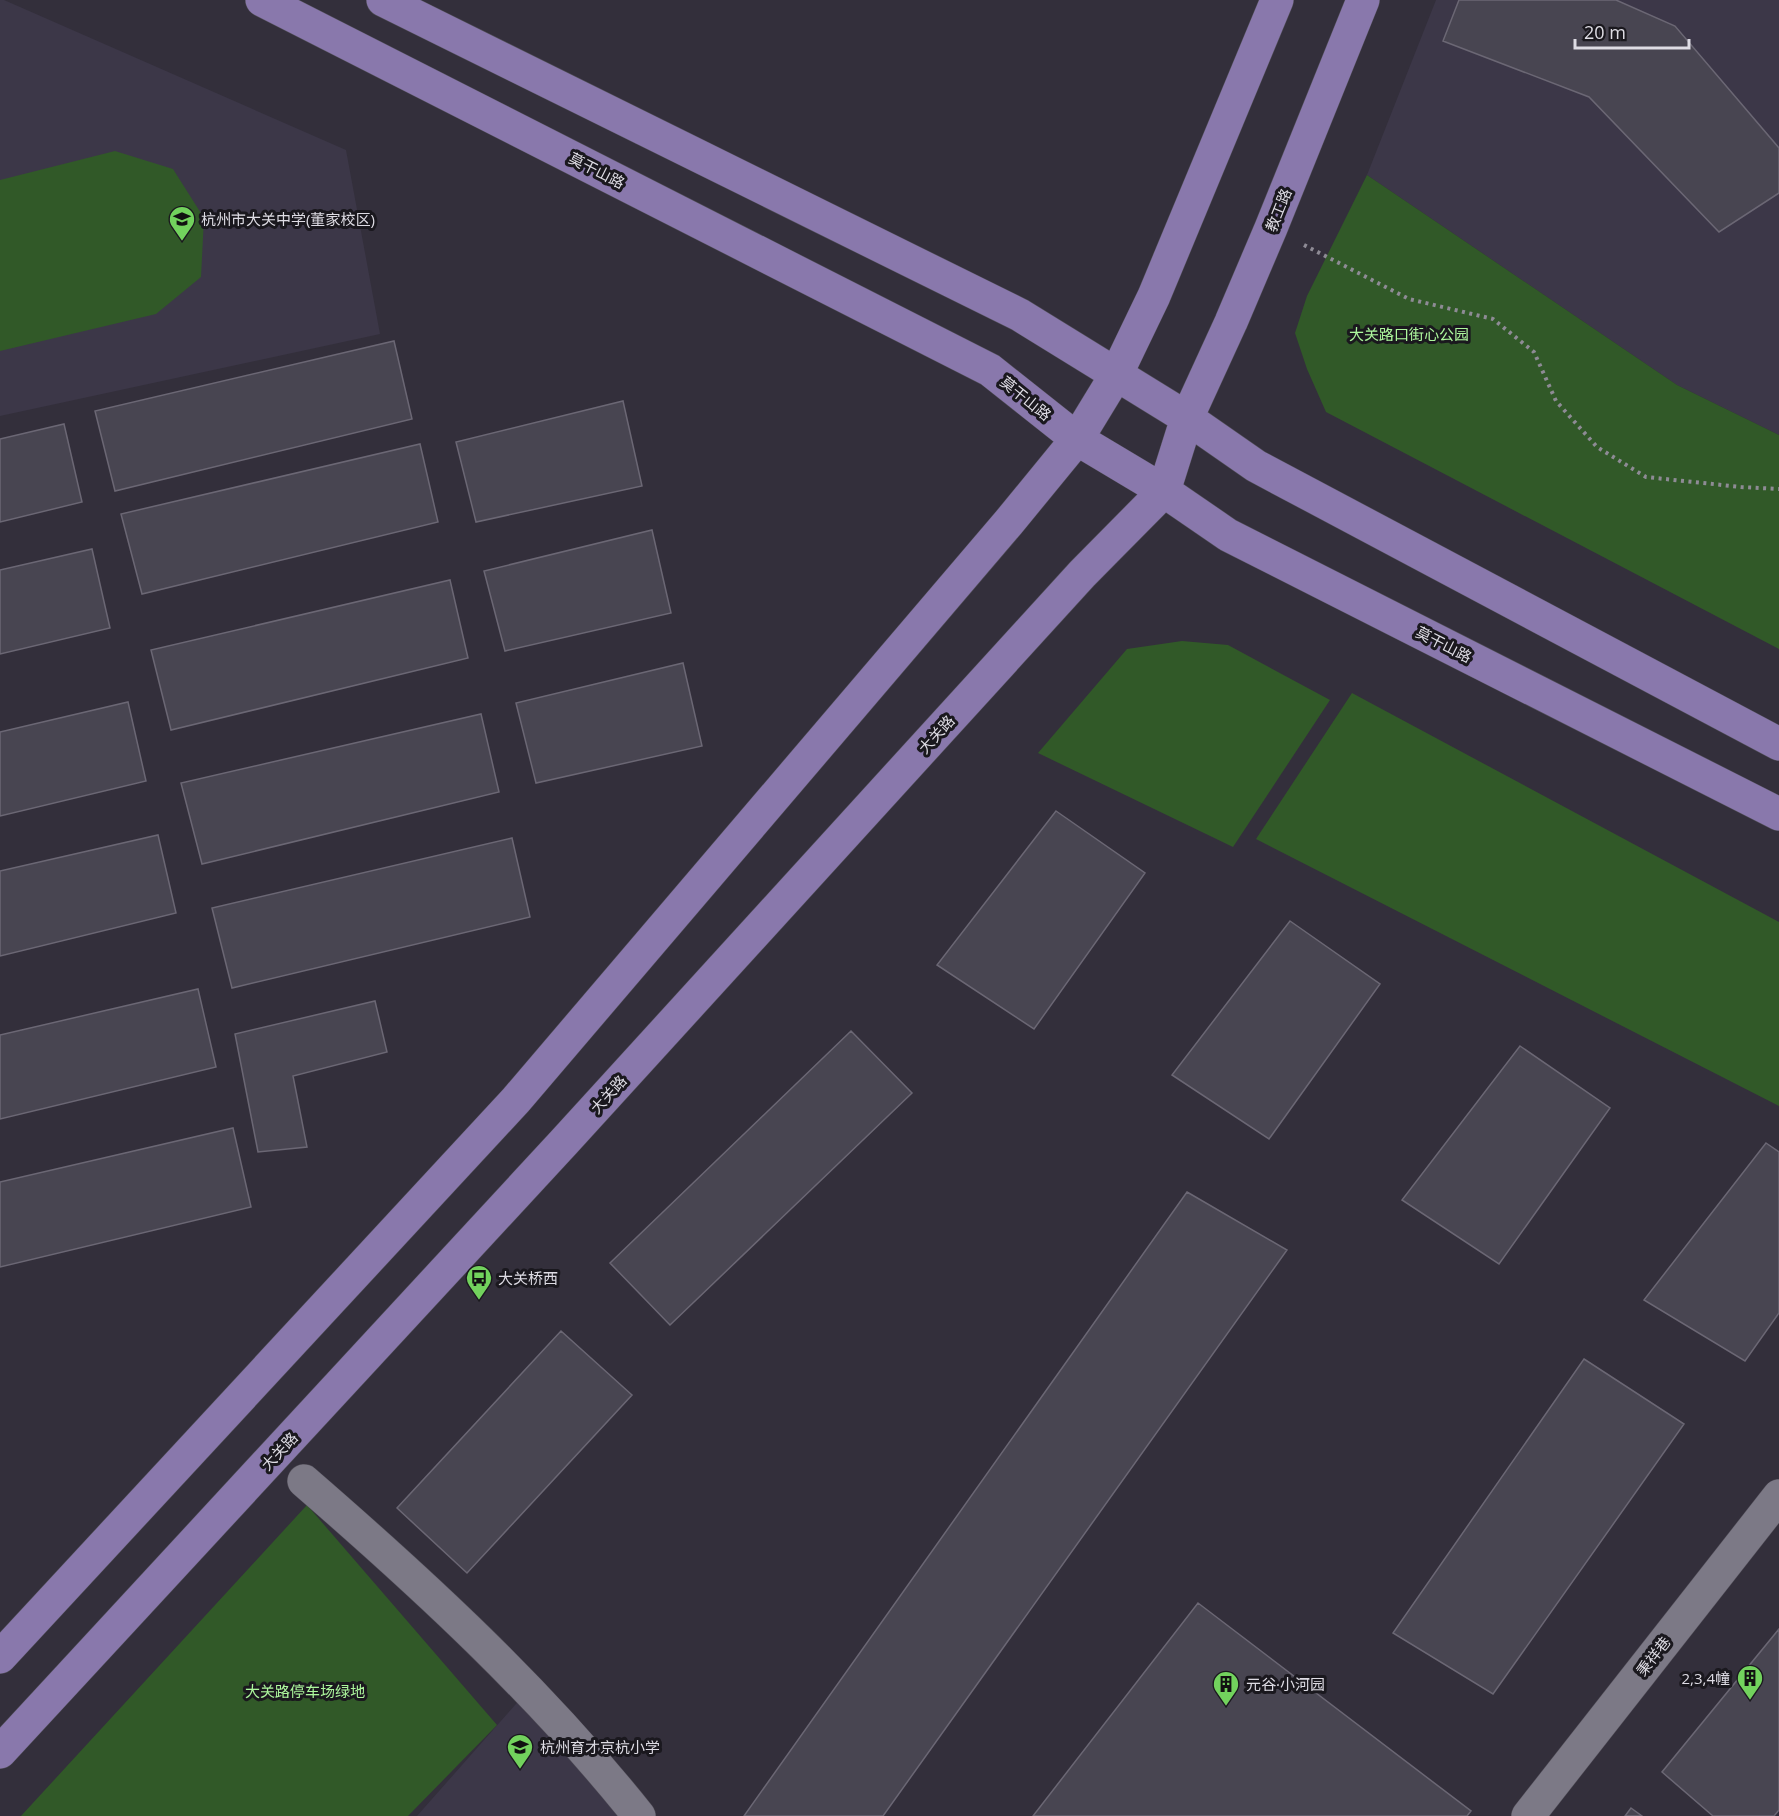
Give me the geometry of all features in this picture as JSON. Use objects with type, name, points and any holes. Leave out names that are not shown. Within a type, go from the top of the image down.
[{"type":"main road","name":"莫干山路","points":[[262,0],[990,370],[1077,439],[1164,491],[1228,535],[1779,814]]},
{"type":"main road","points":[[383,0],[1020,315],[1187,418],[1256,466],[1779,744]]},
{"type":"main road","points":[[0,1658],[516,1100],[1010,522],[1077,439],[1116,375],[1154,296],[1277,0]]},
{"type":"main road","name":"教工路","points":[[1187,418],[1271,228],[1363,0]]},
{"type":"main road","name":"大关路","points":[[0,1752],[565,1141],[1082,574],[1164,491],[1187,418]]},
{"type":"street","points":[[304,1481],[403,1567],[490,1650],[605,1774],[639,1816]]},
{"type":"street","name":"秉祥巷","points":[[1528,1816],[1779,1496]]},
{"type":"path","points":[[1271,228],[1409,299],[1493,319],[1534,352],[1556,401],[1597,447],[1646,477],[1779,489]]},
{"type":"shaded area","name":"杭州市大关中学(董家校区)","points":[[0,0],[346,150],[380,334],[0,416]]},
{"type":"shaded area","points":[[1436,0],[1779,0],[1779,435],[1677,385],[1367,175]]},
{"type":"shaded area","name":"杭州育才京杭小学","points":[[523,1696],[620,1816],[417,1816]]},
{"type":"green space","points":[[115,151],[173,169],[204,218],[201,277],[156,314],[0,351],[0,180]]},
{"type":"green space","name":"大关路口街心公园","points":[[1367,175],[1677,385],[1779,435],[1779,649],[1326,412],[1307,369],[1295,333],[1307,296]]},
{"type":"green space","points":[[1182,641],[1228,645],[1330,700],[1233,847],[1038,753],[1127,649]]},
{"type":"green space","points":[[1352,693],[1779,922],[1779,1106],[1256,839]]},
{"type":"green space","name":"大关路停车场绿地","points":[[307,1505],[497,1725],[408,1816],[21,1816]]},
{"type":"building","points":[[1459,0],[1616,0],[1675,26],[1779,148],[1779,193],[1719,232],[1589,97],[1443,41]]},
{"type":"building","points":[[394,341],[412,419],[115,491],[95,411]]},
{"type":"building","points":[[623,401],[642,486],[476,522],[456,442]]},
{"type":"building","points":[[64,424],[82,502],[0,522],[0,439]]},
{"type":"building","points":[[420,444],[438,522],[142,594],[121,514]]},
{"type":"building","points":[[652,530],[671,613],[505,651],[484,571]]},
{"type":"building","points":[[92,549],[110,628],[0,654],[0,570]]},
{"type":"building","points":[[450,580],[468,658],[171,730],[151,650]]},
{"type":"building","points":[[683,663],[702,746],[536,783],[516,703]]},
{"type":"building","points":[[128,702],[146,781],[0,816],[0,732]]},
{"type":"building","points":[[481,714],[499,792],[202,864],[181,783]]},
{"type":"building","points":[[1056,811],[1145,873],[1034,1029],[937,965]]},
{"type":"building","points":[[158,835],[176,913],[0,956],[0,871]]},
{"type":"building","points":[[512,838],[530,917],[232,988],[212,908]]},
{"type":"building","points":[[1290,921],[1380,984],[1269,1139],[1172,1075]]},
{"type":"building","points":[[198,989],[216,1067],[0,1119],[0,1035]]},
{"type":"building","points":[[375,1001],[387,1052],[293,1076],[307,1147],[258,1152],[235,1034]]},
{"type":"building","points":[[851,1031],[912,1093],[670,1325],[610,1263]]},
{"type":"building","points":[[1520,1046],[1610,1108],[1499,1264],[1402,1200]]},
{"type":"building","points":[[233,1128],[251,1207],[0,1267],[0,1182]]},
{"type":"building","points":[[1766,1143],[1779,1152],[1779,1313],[1745,1361],[1644,1300]]},
{"type":"building","points":[[1187,1192],[1287,1250],[883,1816],[744,1816]]},
{"type":"building","points":[[561,1331],[632,1395],[467,1573],[397,1508]]},
{"type":"building","points":[[1584,1359],[1684,1424],[1493,1694],[1393,1633]]},
{"type":"building","name":"元谷·小河园","points":[[1198,1603],[1471,1811],[1467,1816],[1033,1816]]},
{"type":"building","name":"2,3,4幢","points":[[1779,1629],[1779,1810],[1774,1816],[1713,1816],[1662,1772]]},
{"type":"building","points":[[1631,1808],[1642,1816],[1625,1816]]},
{"type":"place","name":"杭州市大关中学(董家校区)","points":[[182,242]]},
{"type":"place","name":"大关桥西","points":[[479,1301]]},
{"type":"place","name":"2,3,4幢","points":[[1750,1701]]},
{"type":"place","name":"元谷·小河园","points":[[1226,1707]]},
{"type":"place","name":"杭州育才京杭小学","points":[[520,1770]]}]
